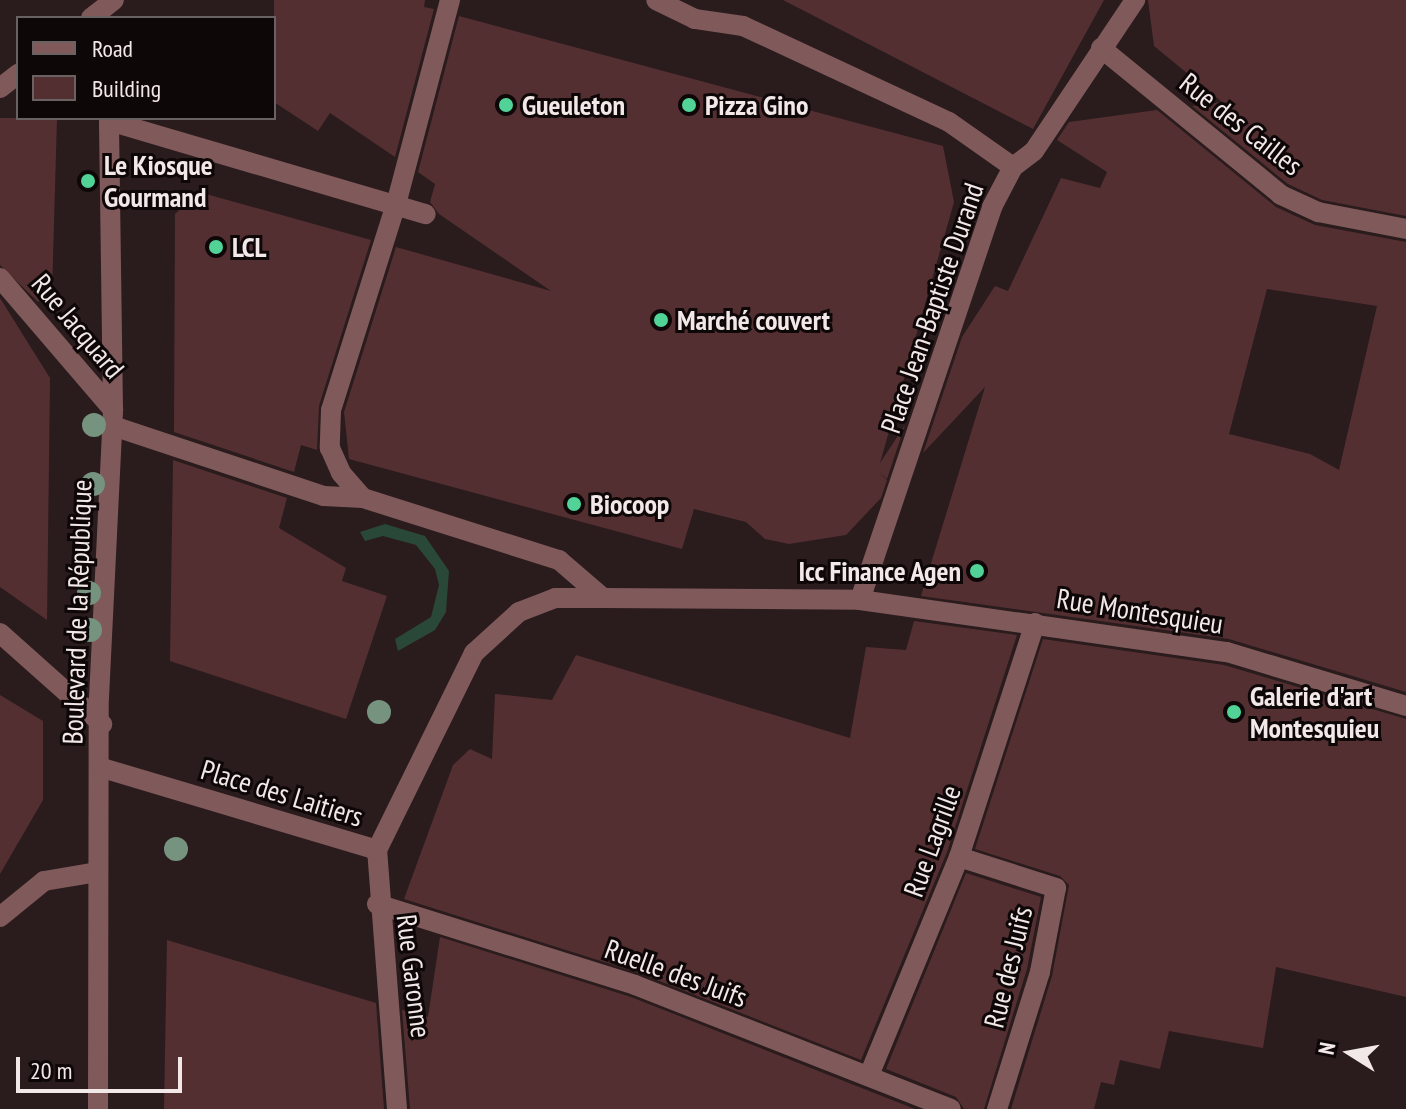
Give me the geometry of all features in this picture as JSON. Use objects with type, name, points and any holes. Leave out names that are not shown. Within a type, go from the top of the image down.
[{"type":"street","points":[[363,498],[331,455],[329,423],[396,204],[450,0]]},
{"type":"street","name":"Place Jean-Baptiste Durand","points":[[656,0],[695,19],[743,26],[949,122],[1013,167],[992,207],[860,600]]},
{"type":"street","points":[[1013,167],[1034,151],[1135,0]]},
{"type":"street","name":"Rue des Cailles","points":[[1101,48],[1281,195],[1318,212],[1406,229]]},
{"type":"street","points":[[0,88],[16,76]]},
{"type":"street","points":[[109,120],[426,214]]},
{"type":"street","name":"Boulevard de la République","points":[[98,1109],[99,767],[113,418],[109,120]]},
{"type":"street","name":"Rue Jacquard","points":[[0,278],[113,418]]},
{"type":"street","points":[[113,418],[300,488],[363,498],[529,548],[559,560],[603,598],[860,600]]},
{"type":"street","name":"Place des Laitiers","points":[[99,767],[377,850],[474,653],[519,612],[555,598],[603,598]]},
{"type":"street","name":"Rue Montesquieu","points":[[860,600],[1227,652],[1406,706]]},
{"type":"street","name":"Rue Lagrille","points":[[870,1073],[959,857],[1035,623]]},
{"type":"street","points":[[0,633],[102,724]]},
{"type":"street","name":"Rue Garonne","points":[[377,850],[377,904],[395,1027],[397,1109]]},
{"type":"street","name":"Rue des Juifs","points":[[959,857],[1056,888],[1040,972],[997,1109]]},
{"type":"street","points":[[0,917],[44,881],[98,872]]},
{"type":"street","name":"Ruelle des Juifs","points":[[377,904],[635,985],[870,1073],[951,1109]]},
{"type":"green space","points":[[385,524],[425,536],[449,571],[446,612],[435,630],[398,651],[395,639],[431,617],[439,585],[435,569],[416,545],[383,536],[365,541],[360,532]]},
{"type":"building","points":[[274,0],[425,0],[424,7],[434,9],[395,157],[330,113],[318,131],[276,103]]},
{"type":"building","points":[[783,0],[1104,0],[1033,129]]},
{"type":"building","points":[[1148,0],[1406,0],[1406,216],[1322,200],[1288,184],[1192,106],[1222,102],[1154,46]]},
{"type":"building","name":"Marché couvert","points":[[459,16],[943,146],[954,202],[880,463],[905,425],[887,479],[878,472],[887,480],[881,498],[846,535],[789,544],[765,539],[746,522],[694,509],[682,549],[349,459],[344,412],[396,247],[551,291],[439,214],[430,202],[435,184],[418,172]]},
{"type":"building","points":[[1157,110],[1276,207],[1315,225],[1406,242],[1406,692],[1229,639],[921,596],[985,387],[923,453],[962,337],[995,286],[1008,291],[1061,178],[1100,188],[1107,172],[1057,140],[1069,122]],"holes":[[[1267,289],[1377,306],[1339,470],[1310,454],[1229,434]]]},
{"type":"building","points":[[0,118],[57,120],[52,293],[38,302],[0,265]]},
{"type":"building","points":[[199,192],[371,240],[319,406],[317,450],[301,445],[294,472],[174,432],[175,214]]},
{"type":"building","points":[[0,298],[50,378],[47,620],[0,587]]},
{"type":"building","points":[[173,460],[287,498],[279,528],[346,568],[342,581],[387,596],[346,719],[170,661]]},
{"type":"building","points":[[914,621],[1017,635],[947,852],[861,1060],[639,973],[404,899],[453,765],[470,749],[492,759],[495,694],[552,700],[576,655],[850,738],[866,647],[906,650]]},
{"type":"building","points":[[1043,639],[1224,665],[1406,719],[1406,997],[1276,967],[1263,1048],[1169,1031],[1160,1069],[1120,1060],[1114,1085],[1101,1082],[1094,1109],[1011,1109],[1052,976],[1069,885],[1060,876],[975,849]]},
{"type":"building","points":[[0,695],[43,721],[43,800],[0,874]]},
{"type":"building","points":[[966,873],[1041,897],[1027,969],[984,1109],[964,1109],[956,1097],[886,1069]]},
{"type":"building","points":[[440,937],[631,997],[915,1109],[410,1109],[402,1010],[428,1017]]},
{"type":"building","points":[[167,940],[376,1003],[384,1109],[164,1109]]},
{"type":"place","name":"Gueuleton","points":[[506,105]]},
{"type":"place","name":"Pizza Gino","points":[[689,105]]},
{"type":"place","name":"Le Kiosque Gourmand","points":[[88,181]]},
{"type":"place","name":"LCL","points":[[216,247]]},
{"type":"place","name":"Marché couvert","points":[[661,320]]},
{"type":"place","name":"Biocoop","points":[[574,504]]},
{"type":"place","name":"Icc Finance Agen","points":[[977,571]]},
{"type":"place","name":"Galerie d'art Montesquieu","points":[[1234,712]]}]
